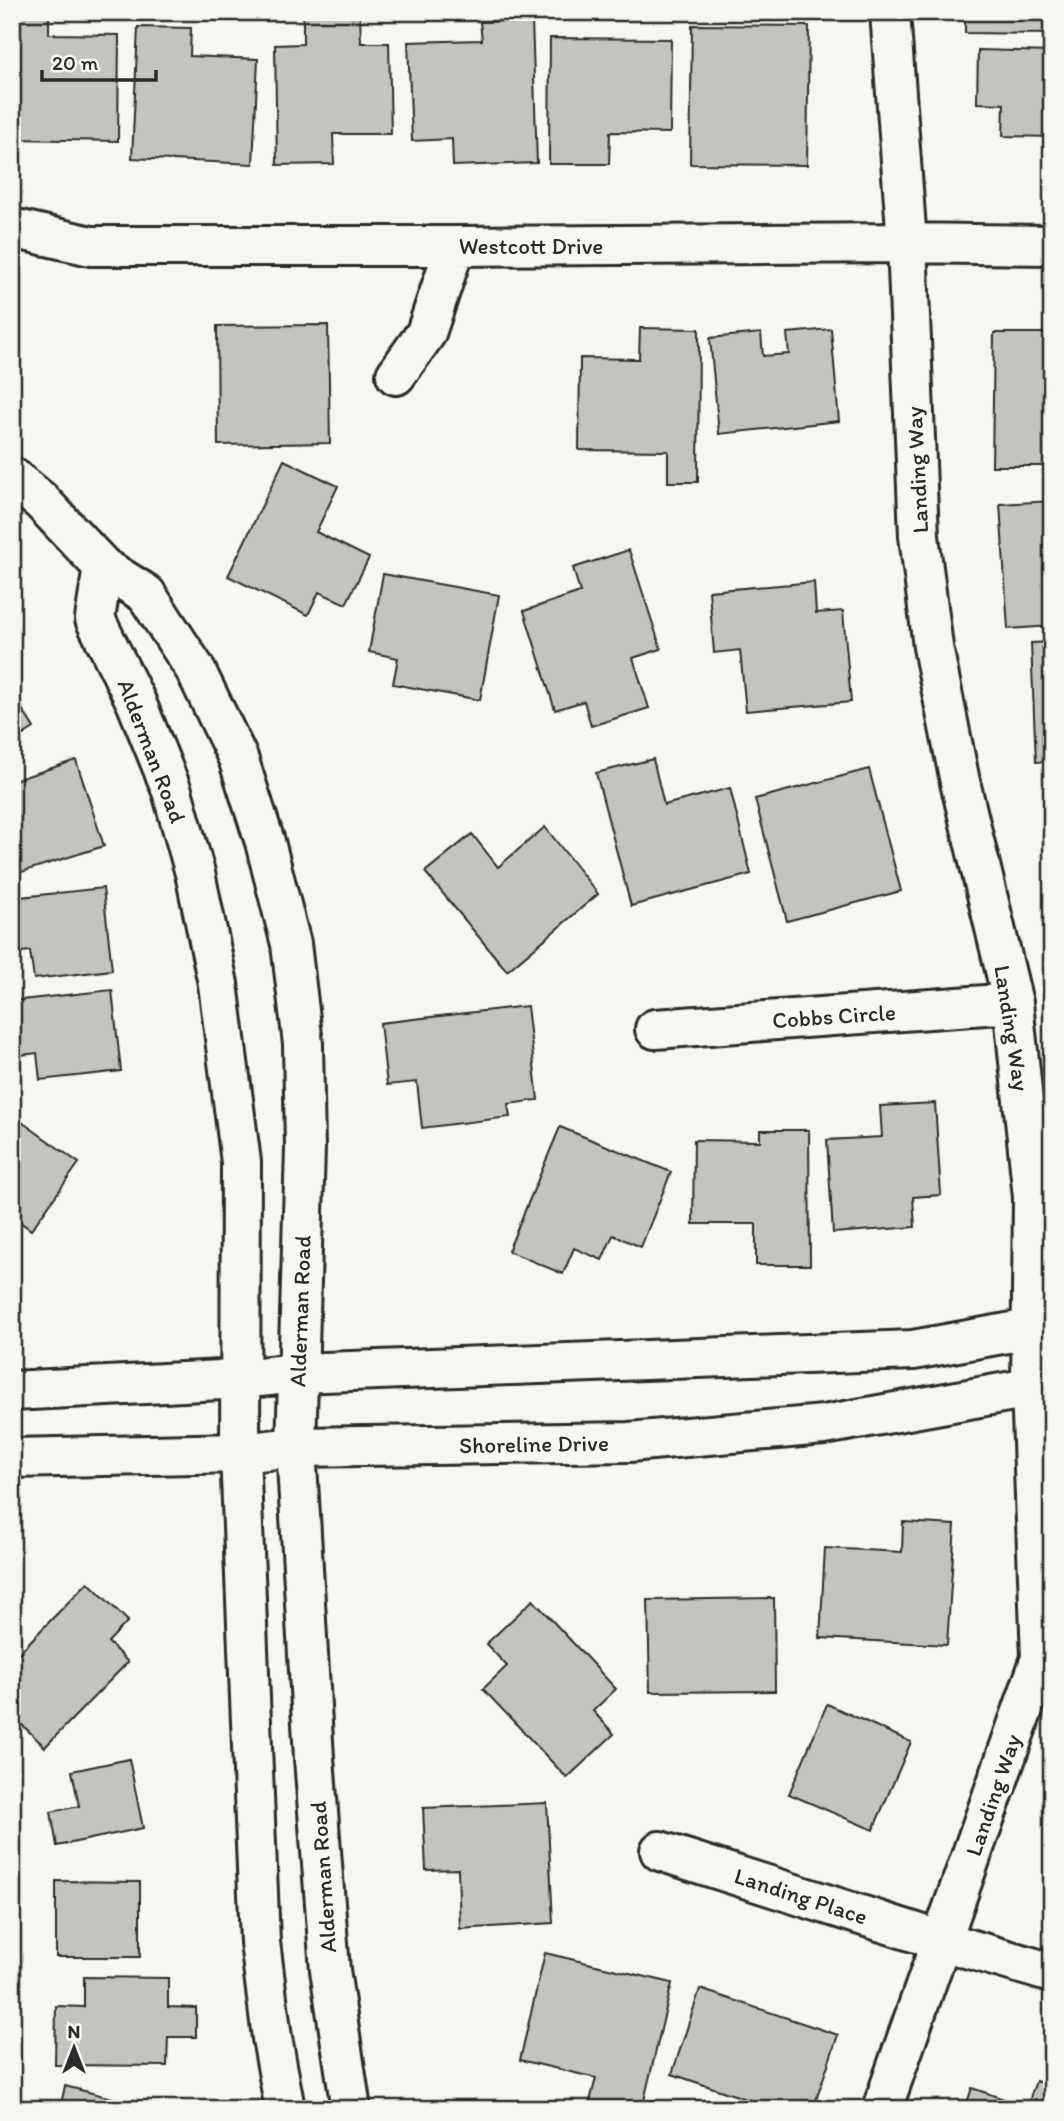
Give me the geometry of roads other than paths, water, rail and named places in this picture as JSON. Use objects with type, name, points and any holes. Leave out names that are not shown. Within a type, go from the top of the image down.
[{"type":"street","name":"Landing Way","points":[[882,2109],[1041,1658],[1042,1326],[1033,1197],[1013,1003],[960,782],[933,647],[919,536],[907,243],[890,12]]},
{"type":"street","name":"Westcott Drive","points":[[12,228],[91,246],[907,243],[1052,246]]},
{"type":"street","points":[[396,375],[426,333],[455,246]]},
{"type":"street","name":"Alderman Road","points":[[12,477],[41,501],[103,568],[146,594],[195,670],[238,758],[291,944],[303,1044],[305,1148],[296,1447],[314,1758],[330,1970],[351,2109]]},
{"type":"street","name":"Alderman Road","points":[[103,568],[95,619],[136,702],[172,791],[195,873],[218,984],[241,1161],[240,1453],[260,1942],[272,2038],[285,2109]]},
{"type":"street","name":"Cobbs Circle","points":[[655,1029],[1013,1003]]},
{"type":"street","points":[[12,1391],[240,1379],[298,1373],[914,1350],[1042,1326]]},
{"type":"street","name":"Shoreline Drive","points":[[12,1458],[240,1453],[296,1447],[629,1442],[824,1425],[1041,1386]]},
{"type":"street","name":"Landing Place","points":[[660,1852],[1052,1973]]}]
